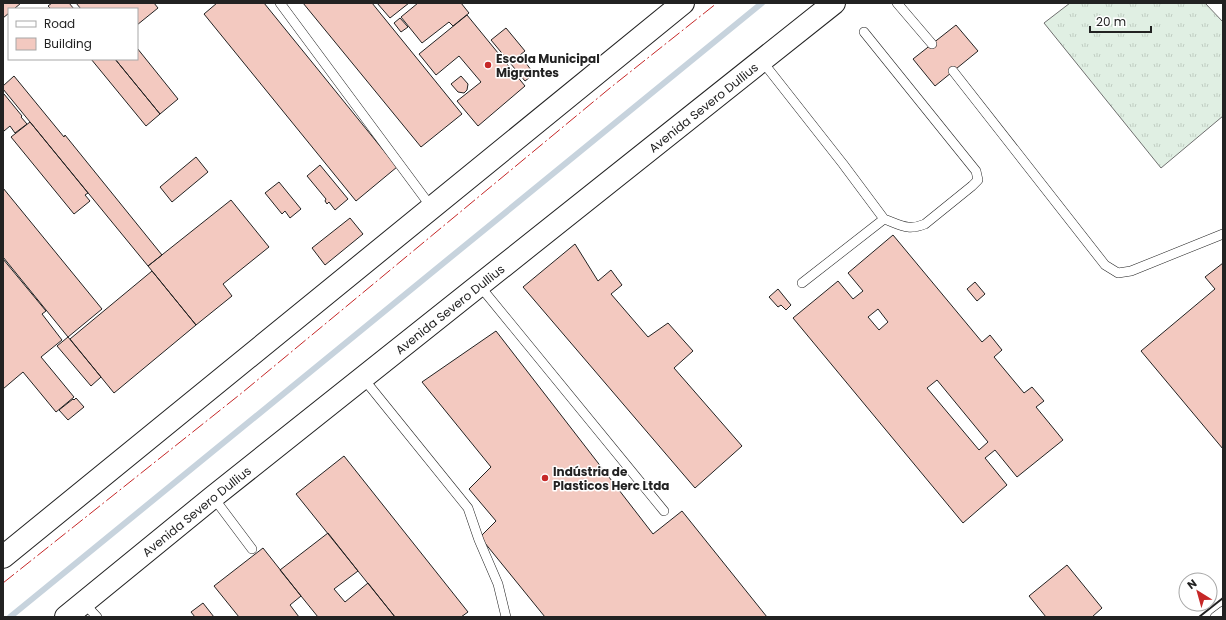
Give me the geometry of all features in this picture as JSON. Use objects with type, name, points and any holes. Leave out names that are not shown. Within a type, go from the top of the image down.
[{"type":"main road","points":[[3,557],[682,3]]},
{"type":"main road","name":"Avenida Severo Dullius","points":[[66,617],[90,609],[213,497],[834,3]]},
{"type":"lane","points":[[280,3],[432,208]]},
{"type":"lane","points":[[897,3],[932,44]]},
{"type":"lane","points":[[762,61],[884,219],[906,227],[915,228],[925,224],[972,186],[978,180],[976,172],[864,32]]},
{"type":"lane","points":[[953,71],[1105,265],[1118,273],[1131,271],[1223,234]]},
{"type":"lane","points":[[802,283],[884,219]]},
{"type":"lane","points":[[479,285],[664,511]]},
{"type":"lane","points":[[363,378],[468,508],[479,540],[498,584],[506,617]]},
{"type":"lane","points":[[213,497],[252,549]]},
{"type":"lane","points":[[1215,617],[1223,611]]},
{"type":"green space","points":[[1070,3],[1205,3],[1223,22],[1223,116],[1161,168],[1044,23]]},
{"type":"building","points":[[3,3],[21,3],[15,8],[8,8],[8,14],[3,18]]},
{"type":"building","points":[[52,3],[69,3],[73,8],[50,8],[48,6]]},
{"type":"building","points":[[76,3],[154,3],[158,8],[138,24],[138,8],[80,8]]},
{"type":"building","points":[[217,3],[264,3],[397,167],[356,201],[204,14]]},
{"type":"building","points":[[303,3],[372,3],[462,114],[421,147]]},
{"type":"building","points":[[377,3],[409,3],[390,18]]},
{"type":"building","points":[[418,3],[461,3],[469,13],[453,26],[449,22],[422,43],[401,17]]},
{"type":"building","name":"Escola Municipal Migrantes","points":[[467,15],[525,86],[478,126],[457,101],[481,82],[459,56],[436,75],[419,54]]},
{"type":"building","points":[[400,18],[408,27],[401,32],[394,23]]},
{"type":"building","points":[[956,25],[978,51],[935,86],[913,59]]},
{"type":"building","points":[[506,28],[525,51],[520,55],[534,74],[525,81],[491,40]]},
{"type":"building","points":[[138,49],[178,99],[160,114],[116,60],[138,60]]},
{"type":"building","points":[[92,60],[116,60],[160,114],[146,126]]},
{"type":"building","points":[[14,76],[64,137],[65,135],[162,255],[148,266],[3,89],[3,86]]},
{"type":"building","points":[[461,76],[468,84],[467,90],[464,93],[458,92],[451,84]]},
{"type":"building","points":[[4,94],[27,124],[15,133],[10,126],[4,131],[3,129]]},
{"type":"building","points":[[30,122],[88,193],[85,195],[90,201],[74,214],[11,137]]},
{"type":"building","points":[[196,157],[208,172],[172,202],[160,187]]},
{"type":"building","points":[[320,165],[348,199],[335,210],[329,202],[327,204],[325,201],[326,199],[307,176]]},
{"type":"building","points":[[279,182],[301,209],[290,218],[285,211],[282,214],[265,193]]},
{"type":"building","points":[[3,188],[102,309],[68,337],[3,257]]},
{"type":"building","points":[[231,200],[269,247],[223,284],[232,296],[196,325],[148,266]]},
{"type":"building","points":[[350,218],[363,234],[325,265],[312,248]]},
{"type":"building","points":[[893,235],[982,342],[990,335],[1002,350],[994,357],[1024,393],[1032,387],[1044,401],[1036,407],[1063,440],[1017,477],[995,450],[985,458],[1007,485],[963,523],[793,318],[838,281],[853,299],[863,291],[848,273]],"holes":[[[878,309],[888,322],[879,330],[868,317]],[[937,380],[988,442],[979,450],[927,388]]]},
{"type":"building","points":[[575,244],[598,281],[611,270],[622,285],[611,294],[648,337],[668,323],[693,351],[674,368],[742,446],[695,488],[523,287]]},
{"type":"building","points":[[3,259],[46,311],[42,314],[62,340],[41,357],[74,397],[56,412],[23,372],[3,389]]},
{"type":"building","points":[[1223,263],[1223,449],[1141,351],[1215,289],[1205,277]]},
{"type":"building","points":[[152,271],[196,325],[114,393],[70,339]]},
{"type":"building","points":[[975,282],[985,294],[977,301],[967,289]]},
{"type":"building","points":[[778,289],[791,305],[786,310],[781,305],[778,307],[769,297]]},
{"type":"building","name":"Indústria de Plasticos Herc Ltda","points":[[496,331],[653,534],[682,511],[767,617],[545,617],[480,537],[496,521],[469,489],[491,467],[422,382]]},
{"type":"building","points":[[68,337],[101,377],[91,386],[57,346]]},
{"type":"building","points":[[76,398],[84,407],[68,420],[59,410]]},
{"type":"building","points":[[344,456],[468,612],[461,617],[395,617],[296,494]]},
{"type":"building","points":[[328,533],[358,571],[334,589],[345,602],[368,583],[395,617],[318,617],[280,570]]},
{"type":"building","points":[[263,548],[301,596],[290,605],[299,617],[239,617],[214,586]]},
{"type":"building","points":[[1067,565],[1102,608],[1092,617],[1046,617],[1029,596]]},
{"type":"building","points":[[203,603],[214,617],[195,617],[191,612]]},
{"type":"waterway","points":[[10,617],[762,3]]},
{"type":"wall","points":[[1199,617],[1223,598]]},
{"type":"power","points":[[3,583],[243,392],[610,88],[717,3]]},
{"type":"place","name":"Escola Municipal Migrantes","points":[[488,65]]},
{"type":"place","name":"Indústria de Plasticos Herc Ltda","points":[[545,478]]}]
